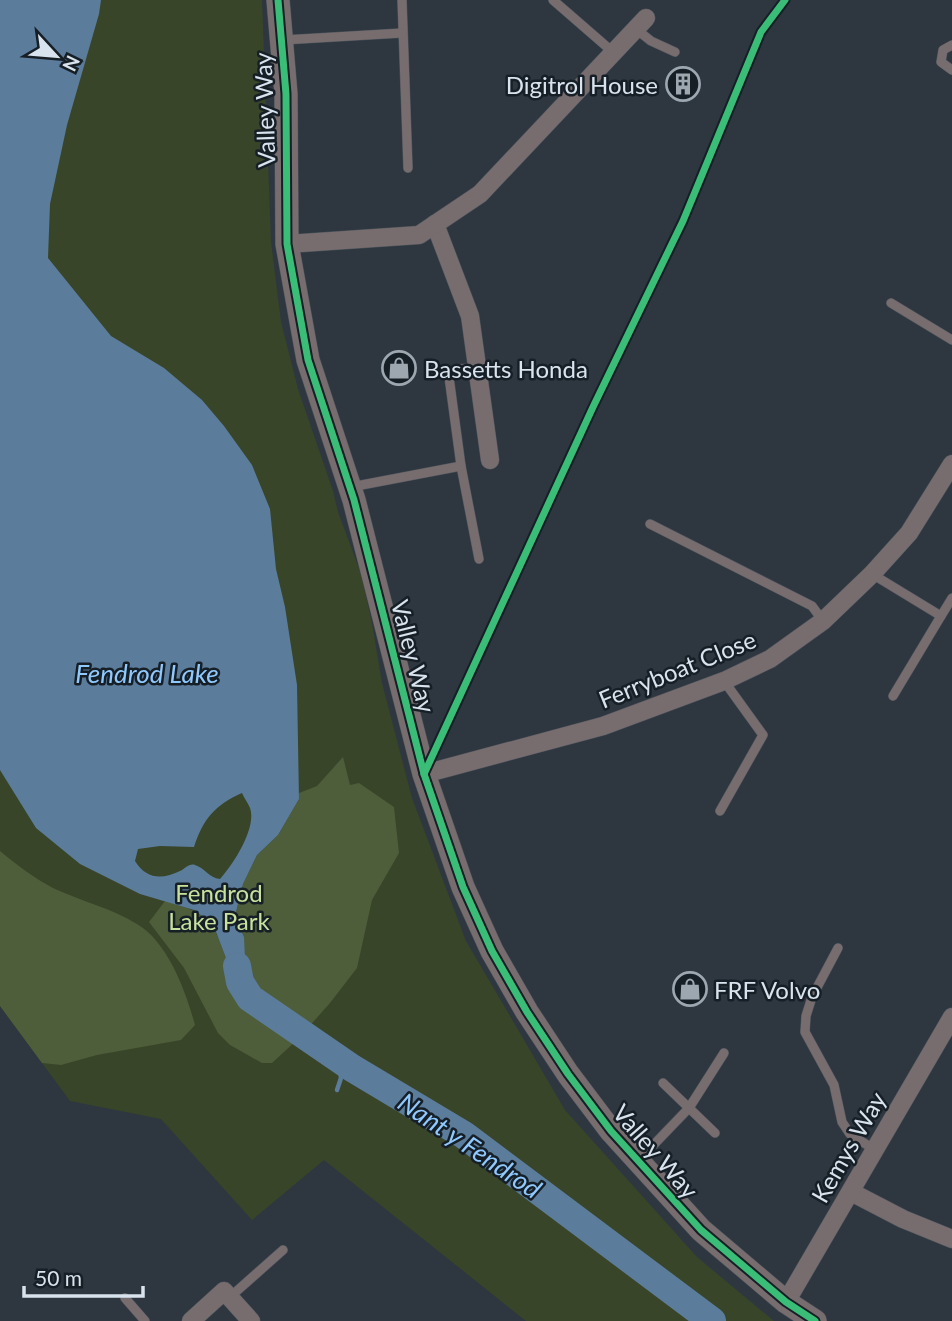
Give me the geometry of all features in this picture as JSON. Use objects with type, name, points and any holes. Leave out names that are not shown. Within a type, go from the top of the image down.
[{"type":"street","name":"Valley Way","points":[[278,0],[286,94],[287,244],[308,360],[350,487],[424,774],[463,887],[492,951],[527,1012],[568,1074],[637,1162],[701,1230],[786,1302],[815,1321]]},
{"type":"street","points":[[287,244],[419,235],[480,194],[641,24]]},
{"type":"street","points":[[435,224],[470,316],[491,460]]},
{"type":"street","name":"Ferryboat Close","points":[[424,774],[603,726],[724,681],[770,659],[823,621],[872,574],[909,533],[952,464]]},
{"type":"street","name":"Kemys Way","points":[[786,1302],[951,1019]]},
{"type":"street","points":[[851,1192],[902,1219],[952,1239]]},
{"type":"street","points":[[191,1321],[224,1291],[251,1321]]},
{"type":"lane","points":[[402,0],[408,168]]},
{"type":"lane","points":[[553,0],[614,53]]},
{"type":"lane","points":[[641,24],[651,41],[674,52]]},
{"type":"lane","points":[[281,40],[402,33]]},
{"type":"lane","points":[[952,45],[943,50],[941,62],[952,70]]},
{"type":"lane","points":[[891,303],[952,340]]},
{"type":"lane","points":[[479,368],[455,369],[449,377],[461,466],[479,559]]},
{"type":"lane","points":[[350,487],[461,466]]},
{"type":"lane","points":[[650,524],[812,606],[823,621]]},
{"type":"lane","points":[[872,574],[941,616]]},
{"type":"lane","points":[[893,696],[952,598]]},
{"type":"lane","points":[[720,811],[763,735],[724,681]]},
{"type":"lane","points":[[838,948],[812,997],[806,1016],[805,1032],[834,1084],[842,1122],[850,1134],[875,1150]]},
{"type":"lane","points":[[637,1162],[690,1108],[724,1053]]},
{"type":"lane","points":[[663,1083],[715,1133]]},
{"type":"lane","points":[[230,1297],[283,1250]]},
{"type":"lane","points":[[125,1298],[145,1321]]},
{"type":"green space","name":"Fendrod Lake Park","points":[[0,0],[262,0],[271,242],[281,322],[298,389],[361,574],[382,683],[412,798],[466,941],[565,1110],[697,1257],[774,1321],[526,1321],[324,1160],[252,1220],[161,1119],[70,1101],[0,1006]]},
{"type":"green space","points":[[343,757],[350,785],[359,783],[394,807],[399,853],[372,900],[357,968],[298,1039],[272,1063],[262,1063],[230,1045],[218,1033],[184,968],[149,922],[165,901],[193,911],[214,929],[229,966],[244,937],[235,916],[243,884],[257,855],[278,835],[299,799],[299,793],[317,786]]},
{"type":"green space","points":[[0,851],[53,888],[117,913],[148,932],[167,955],[181,983],[195,1025],[181,1040],[97,1055],[61,1065],[42,1063],[0,1006]]},
{"type":"water","name":"Fendrod Lake","points":[[0,0],[101,0],[67,125],[50,204],[48,258],[111,336],[164,368],[202,400],[252,465],[270,509],[276,569],[297,685],[299,799],[278,835],[257,855],[243,884],[235,916],[244,937],[245,959],[237,966],[229,966],[213,924],[194,910],[140,894],[80,864],[36,828],[0,770]],"holes":[[[242,793],[250,808],[250,826],[237,856],[220,879],[193,865],[161,877],[149,874],[139,867],[135,861],[138,849],[160,846],[194,847],[211,814]]]},
{"type":"waterway","name":"Nant y Fendrod","points":[[237,966],[240,982],[250,998],[352,1068],[464,1135],[712,1321]]},
{"type":"waterway","points":[[337,1090],[341,1078],[339,1059]]},
{"type":"cycle path","points":[[278,0],[286,94],[287,244],[308,360],[354,500],[424,774],[463,887],[492,951],[527,1012],[568,1074],[611,1131],[701,1230],[786,1302],[815,1321]]},
{"type":"cycle path","points":[[424,774],[593,407],[683,221],[761,32],[785,0]]},
{"type":"place","name":"Digitrol House","points":[[683,84]]},
{"type":"place","name":"Bassetts Honda","points":[[399,368]]},
{"type":"place","name":"FRF Volvo","points":[[690,989]]}]
